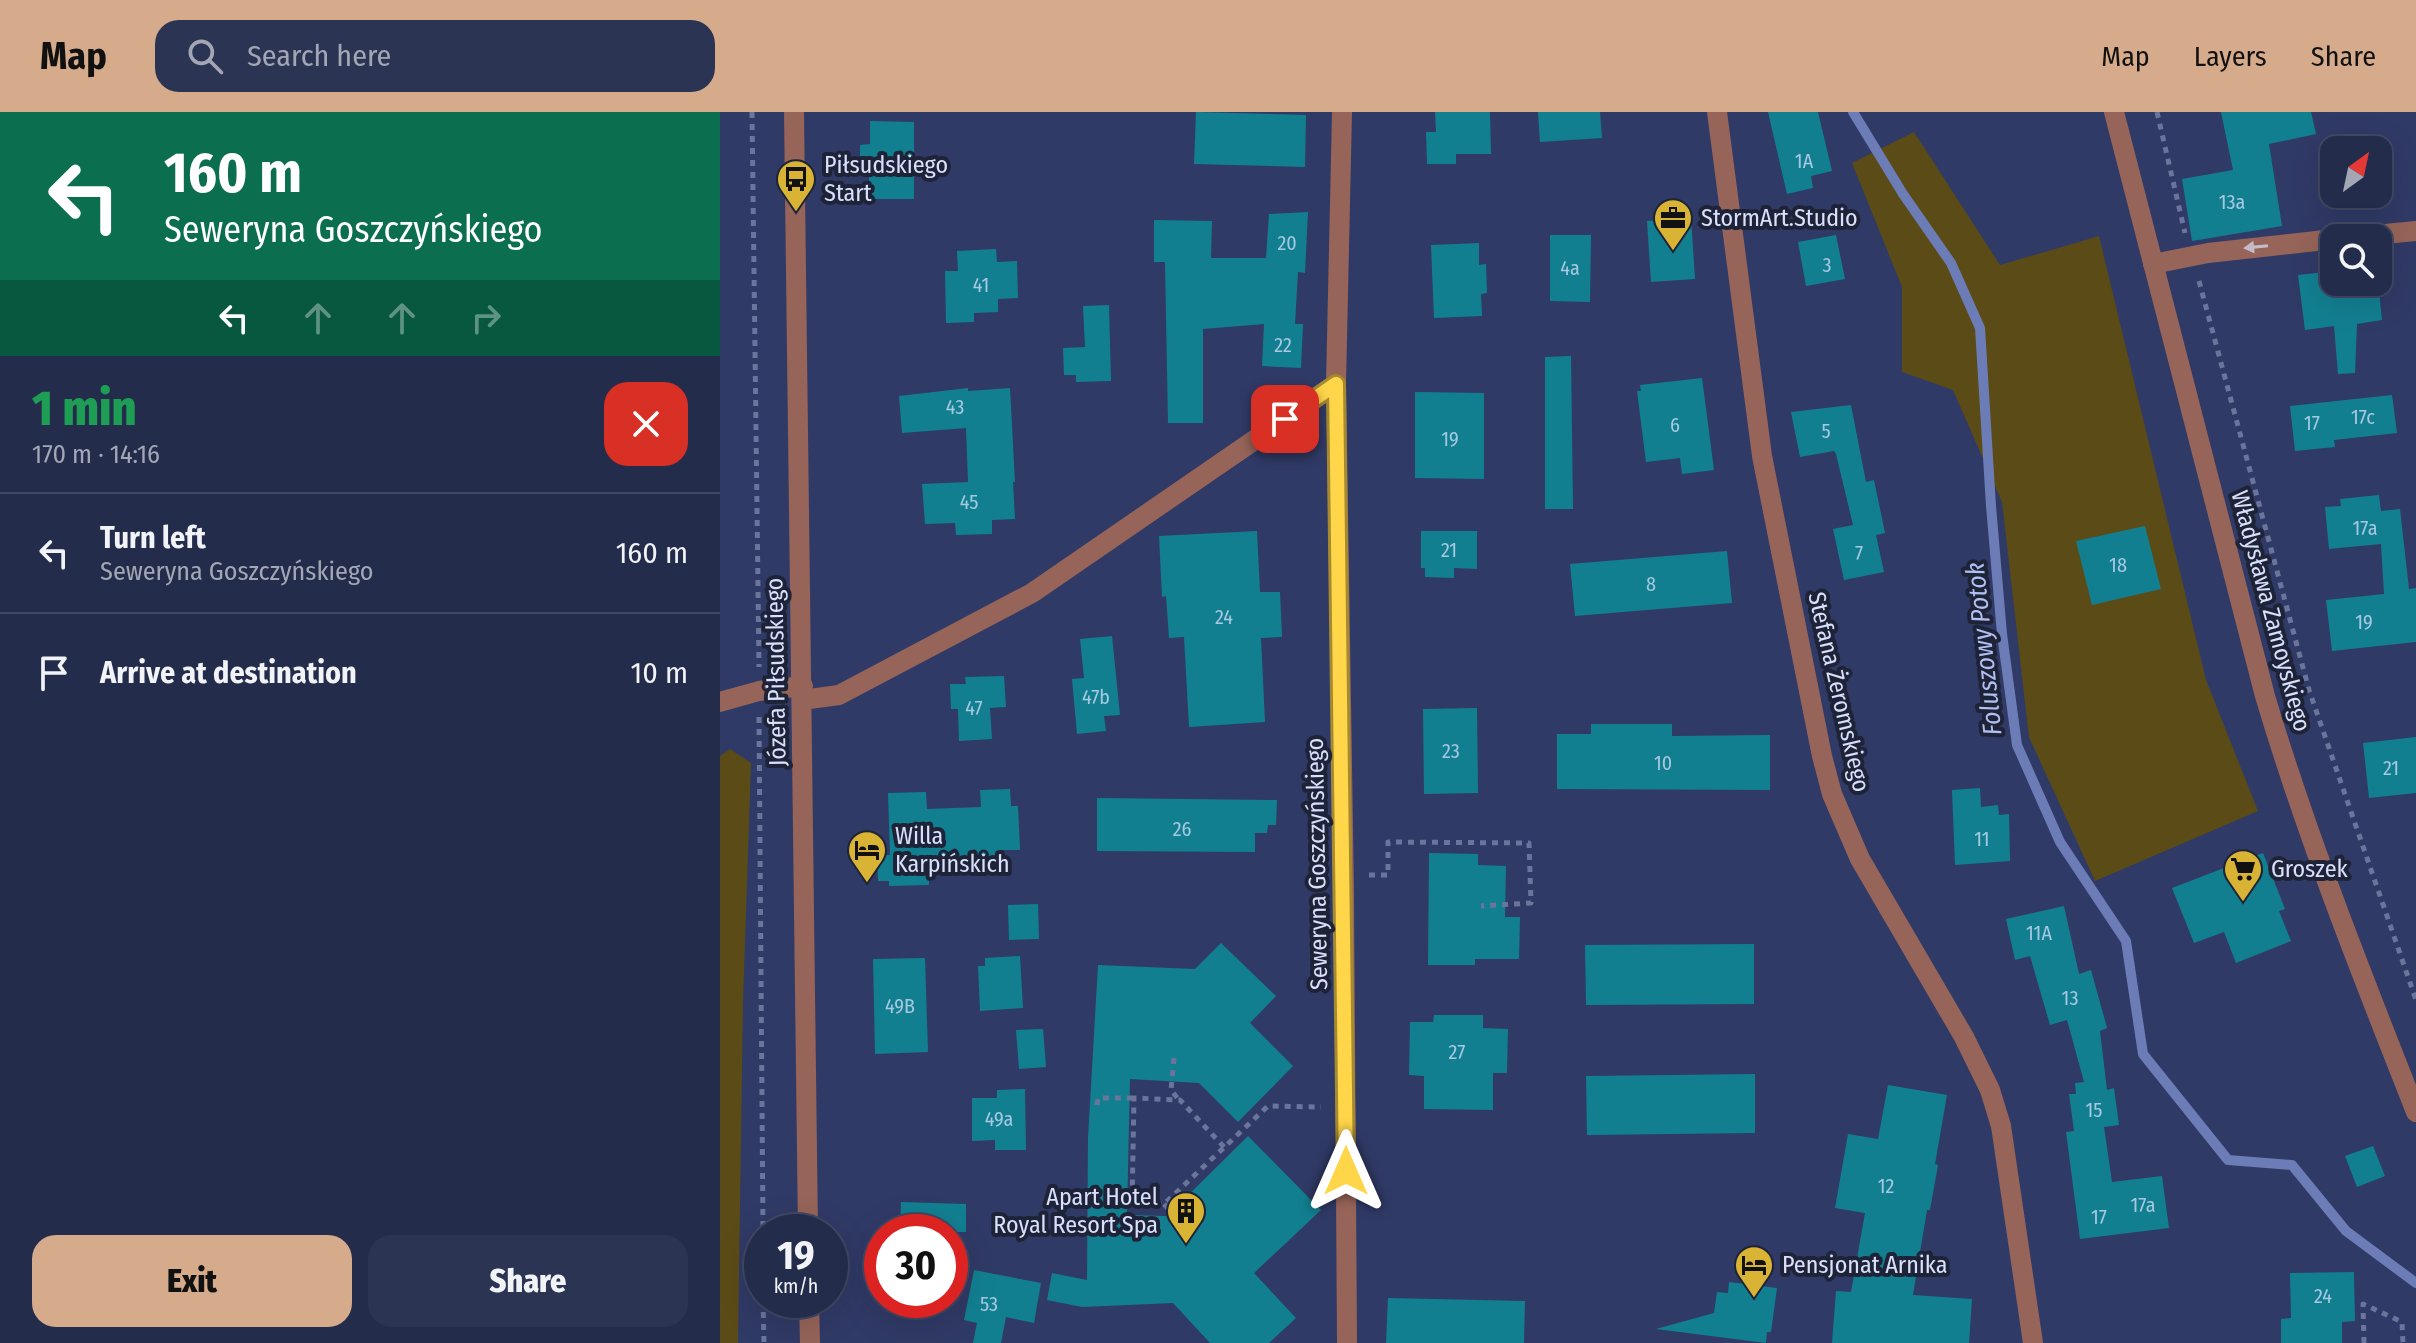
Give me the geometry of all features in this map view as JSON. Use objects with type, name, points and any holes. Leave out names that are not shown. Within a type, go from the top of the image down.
[{"type":"street","name":"Józefa Piłsudskiego","points":[[794,112],[808,1214]]},
{"type":"street","name":"Seweryna Goszczyńskiego","points":[[1342,112],[1336,384],[1347,1343]]},
{"type":"street","name":"Stefana Żeromskiego","points":[[1717,112],[1762,456],[1822,756],[1842,820],[1870,879],[1964,1037],[1990,1090],[2001,1126],[2033,1343]]},
{"type":"street","name":"Władysława Zamoyskiego","points":[[2114,112],[2282,753],[2416,1112]]},
{"type":"street","points":[[2392,233],[2416,231]]},
{"type":"street","points":[[2153,264],[2208,253],[2320,241]]},
{"type":"street","points":[[720,702],[759,691],[839,695],[1032,593],[1336,384]]},
{"type":"street","points":[[809,1318],[810,1343]]},
{"type":"path","points":[[2157,112],[2188,243]]},
{"type":"path","points":[[2196,269],[2309,690],[2416,1000]]},
{"type":"path","points":[[1344,876],[1388,875],[1388,842],[1529,843],[1531,903],[1481,906]]},
{"type":"path","points":[[1174,1058],[1171,1090],[1224,1147]]},
{"type":"path","points":[[1134,1098],[1132,1204],[1164,1204],[1268,1106],[1324,1107],[1323,1087],[1345,1086]]},
{"type":"path","points":[[1097,1105],[1098,1098],[1180,1100]]},
{"type":"path","points":[[1164,1204],[1171,1212]]},
{"type":"path","points":[[2364,1343],[2363,1304],[2402,1322],[2403,1343]]},
{"type":"path","points":[[763,1318],[764,1343]]},
{"type":"shaded area","points":[[1914,132],[2000,265],[2099,236],[2206,680],[2258,811],[2095,881],[2029,737],[2002,502],[1953,390],[1902,372],[1902,287],[1852,163]]},
{"type":"shaded area","points":[[730,749],[751,763],[743,1002],[738,1343],[720,1343],[720,756]]},
{"type":"building","points":[[1196,112],[1306,115],[1305,167],[1194,164]]},
{"type":"building","points":[[1435,112],[1490,112],[1491,154],[1456,154],[1456,164],[1427,164],[1426,132],[1436,132]]},
{"type":"building","points":[[1538,112],[1600,112],[1602,138],[1540,142]]},
{"type":"building","points":[[1768,112],[1818,112],[1832,171],[1811,176],[1813,188],[1787,194]]},
{"type":"building","points":[[2221,112],[2311,112],[2316,134],[2269,144],[2282,226],[2192,241],[2182,179],[2233,170]]},
{"type":"building","points":[[870,121],[914,122],[914,199],[869,199],[869,174],[860,173],[860,145],[870,144]]},
{"type":"building","points":[[1308,212],[1305,273],[1298,272],[1295,324],[1303,324],[1301,368],[1262,366],[1264,324],[1203,329],[1203,423],[1168,423],[1165,262],[1154,262],[1154,220],[1212,221],[1211,258],[1266,258],[1269,214]]},
{"type":"building","points":[[1691,218],[1695,279],[1651,282],[1647,221]]},
{"type":"building","points":[[1550,235],[1591,235],[1590,302],[1550,301]]},
{"type":"building","points":[[1836,235],[1845,279],[1806,286],[1798,242]]},
{"type":"building","points":[[1479,243],[1479,265],[1486,264],[1487,293],[1481,294],[1482,316],[1434,318],[1431,245]]},
{"type":"building","points":[[996,249],[997,262],[1017,261],[1018,298],[998,299],[998,312],[974,313],[974,322],[946,323],[945,271],[958,271],[957,251]]},
{"type":"building","points":[[2320,273],[2320,296],[2379,296],[2382,320],[2357,324],[2355,373],[2338,374],[2334,326],[2305,330],[2298,275]]},
{"type":"building","points":[[1109,305],[1111,381],[1076,382],[1076,375],[1064,375],[1063,348],[1085,347],[1083,306]]},
{"type":"building","points":[[1571,356],[1573,509],[1545,509],[1545,357]]},
{"type":"building","points":[[1702,378],[1714,470],[1682,474],[1680,458],[1646,462],[1637,391],[1641,391],[1640,385]]},
{"type":"building","points":[[968,388],[968,391],[1010,388],[1015,519],[992,520],[992,534],[956,535],[955,523],[925,524],[922,484],[968,482],[966,428],[902,433],[899,396]]},
{"type":"building","points":[[1415,392],[1484,393],[1484,479],[1415,478]]},
{"type":"building","points":[[2392,395],[2397,433],[2334,440],[2335,447],[2295,451],[2290,406]]},
{"type":"building","points":[[1851,405],[1866,482],[1874,480],[1885,533],[1876,535],[1884,572],[1844,580],[1833,529],[1853,525],[1836,454],[1834,451],[1800,457],[1791,412]]},
{"type":"building","points":[[2379,495],[2381,511],[2400,509],[2409,589],[2416,588],[2416,642],[2332,651],[2326,600],[2384,594],[2381,544],[2329,549],[2325,507],[2341,506],[2340,499]]},
{"type":"building","points":[[2145,526],[2161,589],[2092,605],[2076,541]]},
{"type":"building","points":[[1257,531],[1260,592],[1280,592],[1282,637],[1261,638],[1265,722],[1189,727],[1184,637],[1169,638],[1166,596],[1162,597],[1159,536]]},
{"type":"building","points":[[1421,531],[1477,531],[1477,569],[1454,568],[1454,578],[1425,577],[1425,568],[1421,568]]},
{"type":"building","points":[[1727,551],[1732,603],[1575,616],[1570,564]]},
{"type":"building","points":[[1112,636],[1120,715],[1104,716],[1106,731],[1077,734],[1072,679],[1084,678],[1080,639]]},
{"type":"building","points":[[1004,676],[1006,707],[990,708],[992,739],[959,741],[958,709],[951,709],[950,684],[966,684],[965,677]]},
{"type":"building","points":[[1477,708],[1478,793],[1424,794],[1423,709]]},
{"type":"building","points":[[1591,724],[1672,724],[1672,736],[1770,735],[1770,790],[1557,789],[1557,734],[1591,734]]},
{"type":"building","points":[[2416,737],[2416,793],[2369,798],[2363,743]]},
{"type":"building","points":[[1980,788],[1981,807],[1998,805],[1999,815],[2009,814],[2010,861],[1955,865],[1952,790]]},
{"type":"building","points":[[1010,789],[1011,806],[1018,806],[1020,850],[1002,850],[1003,869],[933,872],[929,885],[889,886],[889,881],[878,881],[877,855],[890,855],[888,793],[926,792],[927,809],[981,807],[980,790]]},
{"type":"building","points":[[1097,798],[1277,800],[1276,825],[1268,825],[1267,833],[1255,833],[1255,852],[1097,851]]},
{"type":"building","points":[[1429,853],[1478,854],[1478,865],[1506,866],[1505,917],[1520,917],[1519,959],[1475,959],[1475,965],[1428,965]]},
{"type":"building","points":[[2263,853],[2285,909],[2279,911],[2291,941],[2236,963],[2224,932],[2194,943],[2172,888]]},
{"type":"building","points":[[1038,904],[1039,939],[1009,940],[1008,905]]},
{"type":"building","points":[[2064,906],[2079,974],[2091,970],[2107,1028],[2100,1031],[2107,1090],[2114,1088],[2119,1125],[2104,1127],[2112,1182],[2162,1176],[2169,1228],[2080,1239],[2066,1132],[2074,1131],[2069,1094],[2076,1094],[2075,1083],[2084,1082],[2067,1020],[2050,1025],[2030,956],[2015,960],[2006,919]]},
{"type":"building","points":[[1221,943],[1276,996],[1250,1023],[1293,1066],[1238,1122],[1199,1083],[1130,1079],[1127,1215],[1167,1216],[1248,1136],[1321,1210],[1254,1273],[1296,1318],[1269,1343],[1210,1343],[1173,1303],[1082,1307],[1047,1300],[1052,1273],[1087,1280],[1088,1138],[1098,965],[1195,969]]},
{"type":"building","points":[[1754,944],[1754,1004],[1586,1005],[1585,945]]},
{"type":"building","points":[[1020,956],[1023,1008],[980,1011],[978,966],[985,966],[985,958]]},
{"type":"building","points":[[925,958],[928,1052],[875,1054],[873,959]]},
{"type":"building","points":[[1434,1015],[1483,1015],[1483,1028],[1508,1029],[1507,1073],[1493,1073],[1493,1110],[1424,1109],[1424,1076],[1409,1075],[1410,1022],[1433,1022]]},
{"type":"building","points":[[1043,1029],[1046,1067],[1019,1069],[1016,1030]]},
{"type":"building","points":[[1755,1074],[1755,1133],[1587,1135],[1586,1076]]},
{"type":"building","points":[[1888,1085],[1947,1095],[1935,1164],[1938,1165],[1913,1295],[1972,1299],[1969,1343],[1832,1343],[1836,1291],[1851,1292],[1865,1213],[1835,1208],[1848,1134],[1878,1139]]},
{"type":"building","points":[[1025,1089],[1026,1150],[995,1150],[995,1140],[972,1141],[972,1098],[997,1098],[997,1090]]},
{"type":"building","points":[[2373,1146],[2385,1176],[2357,1187],[2345,1156]]},
{"type":"building","points":[[901,1202],[966,1204],[966,1214],[901,1214]]},
{"type":"building","points":[[974,1270],[1041,1283],[1034,1323],[1006,1317],[1001,1343],[973,1343],[977,1323],[964,1320],[968,1318]]},
{"type":"building","points":[[2354,1272],[2355,1321],[2342,1322],[2342,1343],[2281,1343],[2281,1319],[2291,1318],[2290,1273]]},
{"type":"building","points":[[1729,1282],[1777,1288],[1771,1332],[1767,1332],[1766,1343],[1656,1329],[1714,1313],[1717,1292],[1728,1293]]},
{"type":"building","points":[[1388,1298],[1525,1301],[1524,1343],[1386,1343]]},
{"type":"waterway","name":"Foluszowy Potok","points":[[1853,112],[1903,194],[1951,263],[1980,328],[2002,634],[2017,745],[2060,842],[2126,941],[2143,1054],[2228,1160],[2292,1165],[2346,1231],[2416,1283]]},
{"type":"place","name":"Piłsudskiego Start","points":[[796,213]]},
{"type":"place","name":"StormArt.Studio","points":[[1673,252]]},
{"type":"place","name":"Willa Karpińskich","points":[[867,884]]},
{"type":"place","name":"Groszek","points":[[2243,903]]},
{"type":"place","name":"Apart Hotel Royal Resort Spa","points":[[1186,1245]]},
{"type":"place","name":"Pensjonat Arnika","points":[[1754,1299]]},
{"type":"route","points":[[1285,419],[1336,384],[1346,1171]]}]
